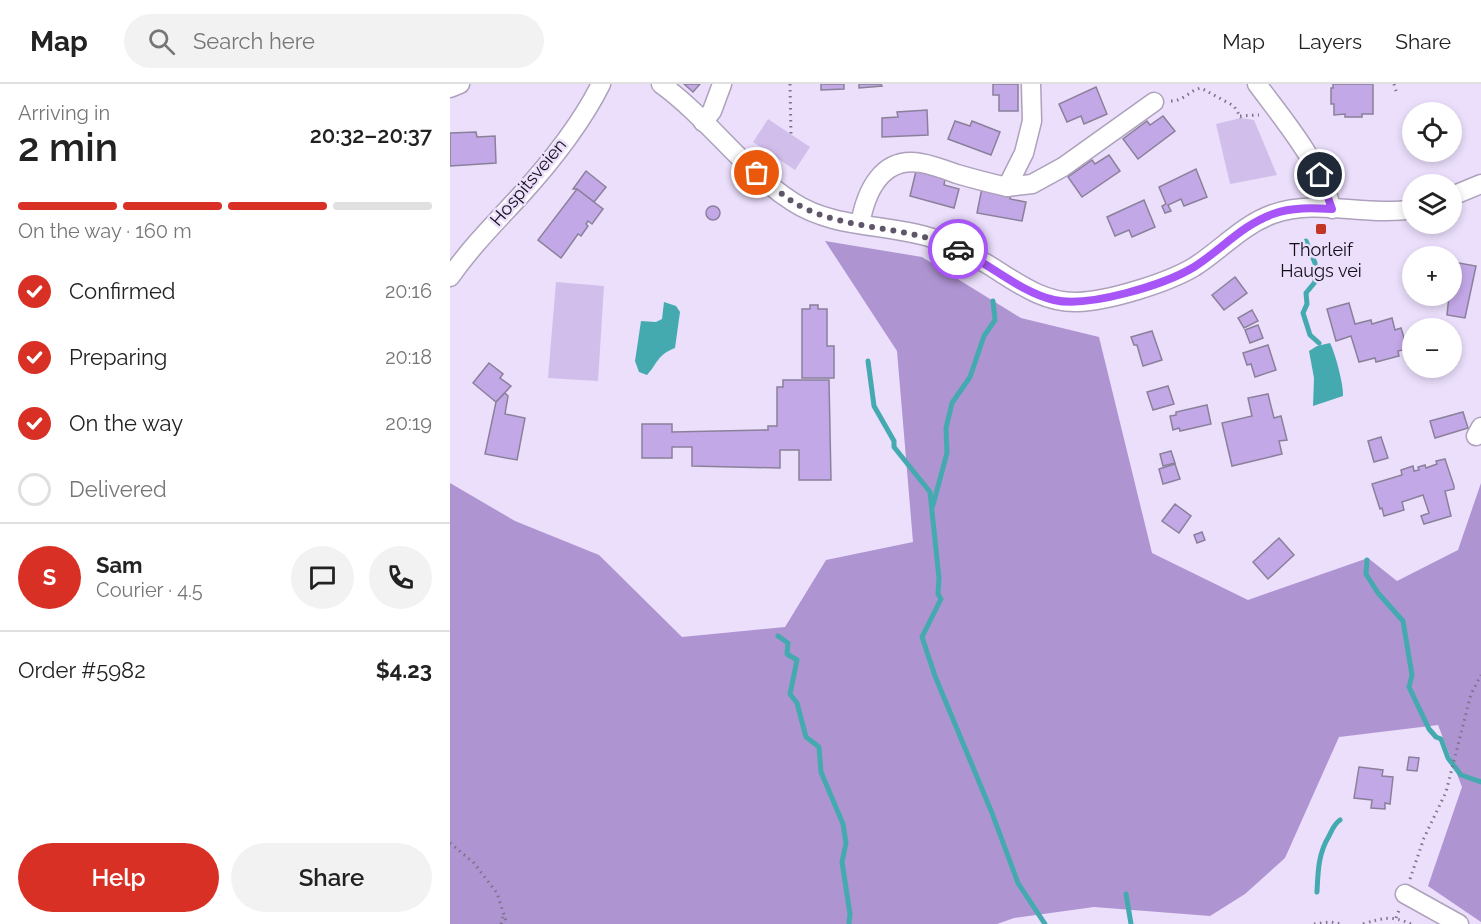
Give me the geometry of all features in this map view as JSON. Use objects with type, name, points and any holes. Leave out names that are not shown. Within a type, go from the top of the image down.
[{"type":"street","points":[[450,88],[460,84]]},
{"type":"street","name":"Hospitsveien","points":[[450,277],[467,253],[522,194],[587,109],[602,84]]},
{"type":"street","points":[[661,84],[757,173],[794,203],[819,214],[935,239],[971,255],[1038,295],[1053,300],[1079,302],[1115,295],[1179,275],[1195,266],[1239,232],[1275,213],[1308,208],[1402,210]]},
{"type":"street","points":[[703,122],[712,111],[722,84]]},
{"type":"street","points":[[1007,187],[1023,153],[1032,121],[1031,84]]},
{"type":"street","points":[[1257,84],[1309,155],[1328,193],[1332,209]]},
{"type":"street","points":[[860,224],[870,188],[897,164],[920,163],[1007,187],[1032,184],[1063,168],[1154,102]]},
{"type":"street","points":[[1462,192],[1481,184]]},
{"type":"street","points":[[1405,894],[1459,924]]},
{"type":"path","points":[[790,84],[791,135]]},
{"type":"path","points":[[1394,84],[1396,91]]},
{"type":"path","points":[[1154,102],[1177,101],[1197,88],[1201,88],[1234,106],[1241,118]]},
{"type":"path","points":[[1396,918],[1424,838],[1446,792],[1471,694],[1481,675]]},
{"type":"path","points":[[450,843],[474,863],[497,893],[507,924]]},
{"type":"path","points":[[501,924],[504,915]]},
{"type":"path","points":[[1363,924],[1380,919],[1396,918],[1411,924]]},
{"type":"path","points":[[1314,924],[1330,922],[1343,924]]},
{"type":"shaded area","points":[[1241,118],[1254,120],[1277,175],[1230,184],[1216,124]]},
{"type":"shaded area","points":[[768,119],[810,147],[795,170],[753,142]]},
{"type":"shaded area","points":[[825,241],[922,257],[1021,318],[1099,337],[1152,553],[1248,600],[1368,558],[1397,581],[1458,550],[1481,483],[1481,922],[1428,886],[1462,787],[1438,725],[1339,737],[1285,858],[1245,894],[1210,916],[1094,907],[1014,918],[997,924],[450,924],[450,483],[515,521],[599,555],[682,637],[785,627],[826,560],[913,542],[897,351]]},
{"type":"shaded area","points":[[556,282],[604,286],[598,381],[548,378]]},
{"type":"shaded area","points":[[664,302],[676,306],[680,312],[675,348],[661,356],[647,375],[639,372],[635,361],[641,321],[656,322],[662,319]]},
{"type":"shaded area","points":[[1330,343],[1339,369],[1343,396],[1313,406],[1314,378],[1309,351],[1317,346]]},
{"type":"building","points":[[684,84],[700,84],[693,92]]},
{"type":"building","points":[[821,84],[844,84],[844,89],[821,90]]},
{"type":"building","points":[[859,84],[881,84],[882,86],[859,88]]},
{"type":"building","points":[[993,84],[1018,84],[1018,111],[999,111],[999,95],[993,95]]},
{"type":"building","points":[[1333,84],[1373,84],[1373,114],[1362,114],[1362,117],[1334,115],[1334,104],[1331,104]]},
{"type":"building","points":[[1096,87],[1107,114],[1084,124],[1081,116],[1067,122],[1059,104]]},
{"type":"building","points":[[927,110],[928,135],[882,137],[882,118],[898,117],[897,112]]},
{"type":"building","points":[[1163,116],[1175,131],[1138,159],[1123,139],[1147,121],[1150,125]]},
{"type":"building","points":[[955,121],[970,126],[972,121],[1000,132],[991,155],[948,139]]},
{"type":"building","points":[[476,132],[477,137],[495,136],[496,163],[450,166],[450,133]]},
{"type":"building","points":[[1109,155],[1120,171],[1082,197],[1068,177],[1092,160],[1095,164]]},
{"type":"building","points":[[1196,169],[1207,197],[1184,206],[1181,199],[1168,205],[1171,211],[1165,213],[1162,206],[1166,204],[1159,187]]},
{"type":"building","points":[[586,171],[606,187],[594,202],[577,189],[573,189]]},
{"type":"building","points":[[916,171],[945,179],[944,185],[959,189],[954,208],[910,196]]},
{"type":"building","points":[[982,188],[1011,194],[1010,199],[1026,202],[1022,221],[977,213]]},
{"type":"building","points":[[577,189],[603,209],[592,224],[588,221],[586,224],[588,226],[581,236],[578,234],[561,258],[538,240]]},
{"type":"building","points":[[1144,200],[1155,227],[1132,237],[1129,230],[1115,236],[1107,217]]},
{"type":"building","points":[[710,206],[716,206],[720,213],[716,220],[710,220],[706,216],[706,210]]},
{"type":"building","points":[[1462,264],[1476,266],[1465,318],[1447,315],[1448,306],[1462,306]]},
{"type":"building","points":[[1235,277],[1247,293],[1224,310],[1212,295]]},
{"type":"building","points":[[1349,303],[1355,324],[1371,320],[1372,324],[1392,318],[1395,330],[1401,328],[1402,332],[1402,350],[1398,351],[1399,356],[1376,362],[1375,358],[1359,362],[1351,336],[1336,341],[1327,309]]},
{"type":"building","points":[[810,305],[818,305],[818,309],[827,309],[827,346],[834,346],[834,378],[802,378],[802,309],[810,309]]},
{"type":"building","points":[[1252,310],[1258,321],[1244,328],[1238,318]]},
{"type":"building","points":[[1258,325],[1263,338],[1250,343],[1245,330]]},
{"type":"building","points":[[1152,331],[1162,360],[1143,366],[1137,345],[1134,345],[1131,337]]},
{"type":"building","points":[[1268,345],[1276,370],[1255,377],[1251,364],[1247,365],[1243,353]]},
{"type":"building","points":[[489,363],[503,374],[500,378],[511,386],[496,402],[473,383]]},
{"type":"building","points":[[783,380],[829,380],[831,480],[799,480],[799,450],[780,450],[780,468],[692,466],[692,447],[672,447],[672,458],[642,458],[642,424],[672,424],[672,432],[768,430],[768,426],[777,426],[777,387],[783,387]]},
{"type":"building","points":[[1168,386],[1174,404],[1153,410],[1147,392]]},
{"type":"building","points":[[505,393],[508,396],[505,414],[525,418],[517,460],[485,454],[496,402]]},
{"type":"building","points":[[1268,394],[1274,418],[1281,416],[1287,440],[1279,441],[1282,454],[1232,466],[1222,423],[1252,416],[1248,398]]},
{"type":"building","points":[[1207,405],[1211,424],[1180,431],[1179,428],[1173,430],[1170,416],[1176,415],[1176,412]]},
{"type":"building","points":[[1463,412],[1468,428],[1435,438],[1430,421]]},
{"type":"building","points":[[1381,437],[1388,458],[1374,462],[1368,441]]},
{"type":"building","points":[[1171,451],[1175,463],[1163,466],[1160,454]]},
{"type":"building","points":[[1445,459],[1454,486],[1454,489],[1445,491],[1451,516],[1424,524],[1421,516],[1429,513],[1423,495],[1402,502],[1404,510],[1384,516],[1372,484],[1402,475],[1401,470],[1413,466],[1414,471],[1419,470],[1418,467],[1425,465],[1426,468],[1437,464],[1436,461]]},
{"type":"building","points":[[1175,464],[1180,479],[1163,484],[1159,469]]},
{"type":"building","points":[[1175,504],[1191,516],[1179,533],[1162,521]]},
{"type":"building","points":[[1202,532],[1205,540],[1197,543],[1194,535]]},
{"type":"building","points":[[1279,538],[1294,555],[1268,579],[1253,562]]},
{"type":"building","points":[[1409,757],[1419,758],[1417,771],[1407,770]]},
{"type":"building","points":[[1359,767],[1383,770],[1382,776],[1393,777],[1390,804],[1385,803],[1385,809],[1371,808],[1372,800],[1354,798]]},
{"type":"waterway","points":[[1306,241],[1315,263],[1315,282],[1306,293],[1307,304],[1303,313],[1310,335],[1319,343]]},
{"type":"waterway","points":[[933,505],[947,453],[946,428],[952,403],[970,377],[984,336],[995,320],[993,301]]},
{"type":"waterway","points":[[868,361],[874,406],[894,441],[894,447],[930,492],[939,578],[938,594],[941,599],[922,637],[935,676],[992,813],[1018,883],[1045,924]]},
{"type":"waterway","points":[[1367,560],[1366,574],[1378,593],[1403,621],[1412,675],[1409,687],[1429,729],[1441,739],[1448,758],[1461,775],[1481,782]]},
{"type":"waterway","points":[[778,636],[788,643],[787,654],[797,660],[790,694],[797,703],[806,737],[819,747],[821,772],[843,824],[846,843],[842,862],[850,914],[849,924]]},
{"type":"waterway","points":[[1317,892],[1319,863],[1325,843],[1333,827],[1340,820]]},
{"type":"waterway","points":[[1126,894],[1131,924]]},
{"type":"way so far","points":[[757,173],[805,209],[837,220],[935,239],[958,249]]},
{"type":"place","name":"Thorleif Haugs vei","points":[[1321,229]]},
{"type":"route","points":[[958,249],[1038,295],[1066,302],[1093,300],[1179,275],[1195,266],[1239,232],[1275,213],[1292,209],[1332,209],[1320,175]]}]
